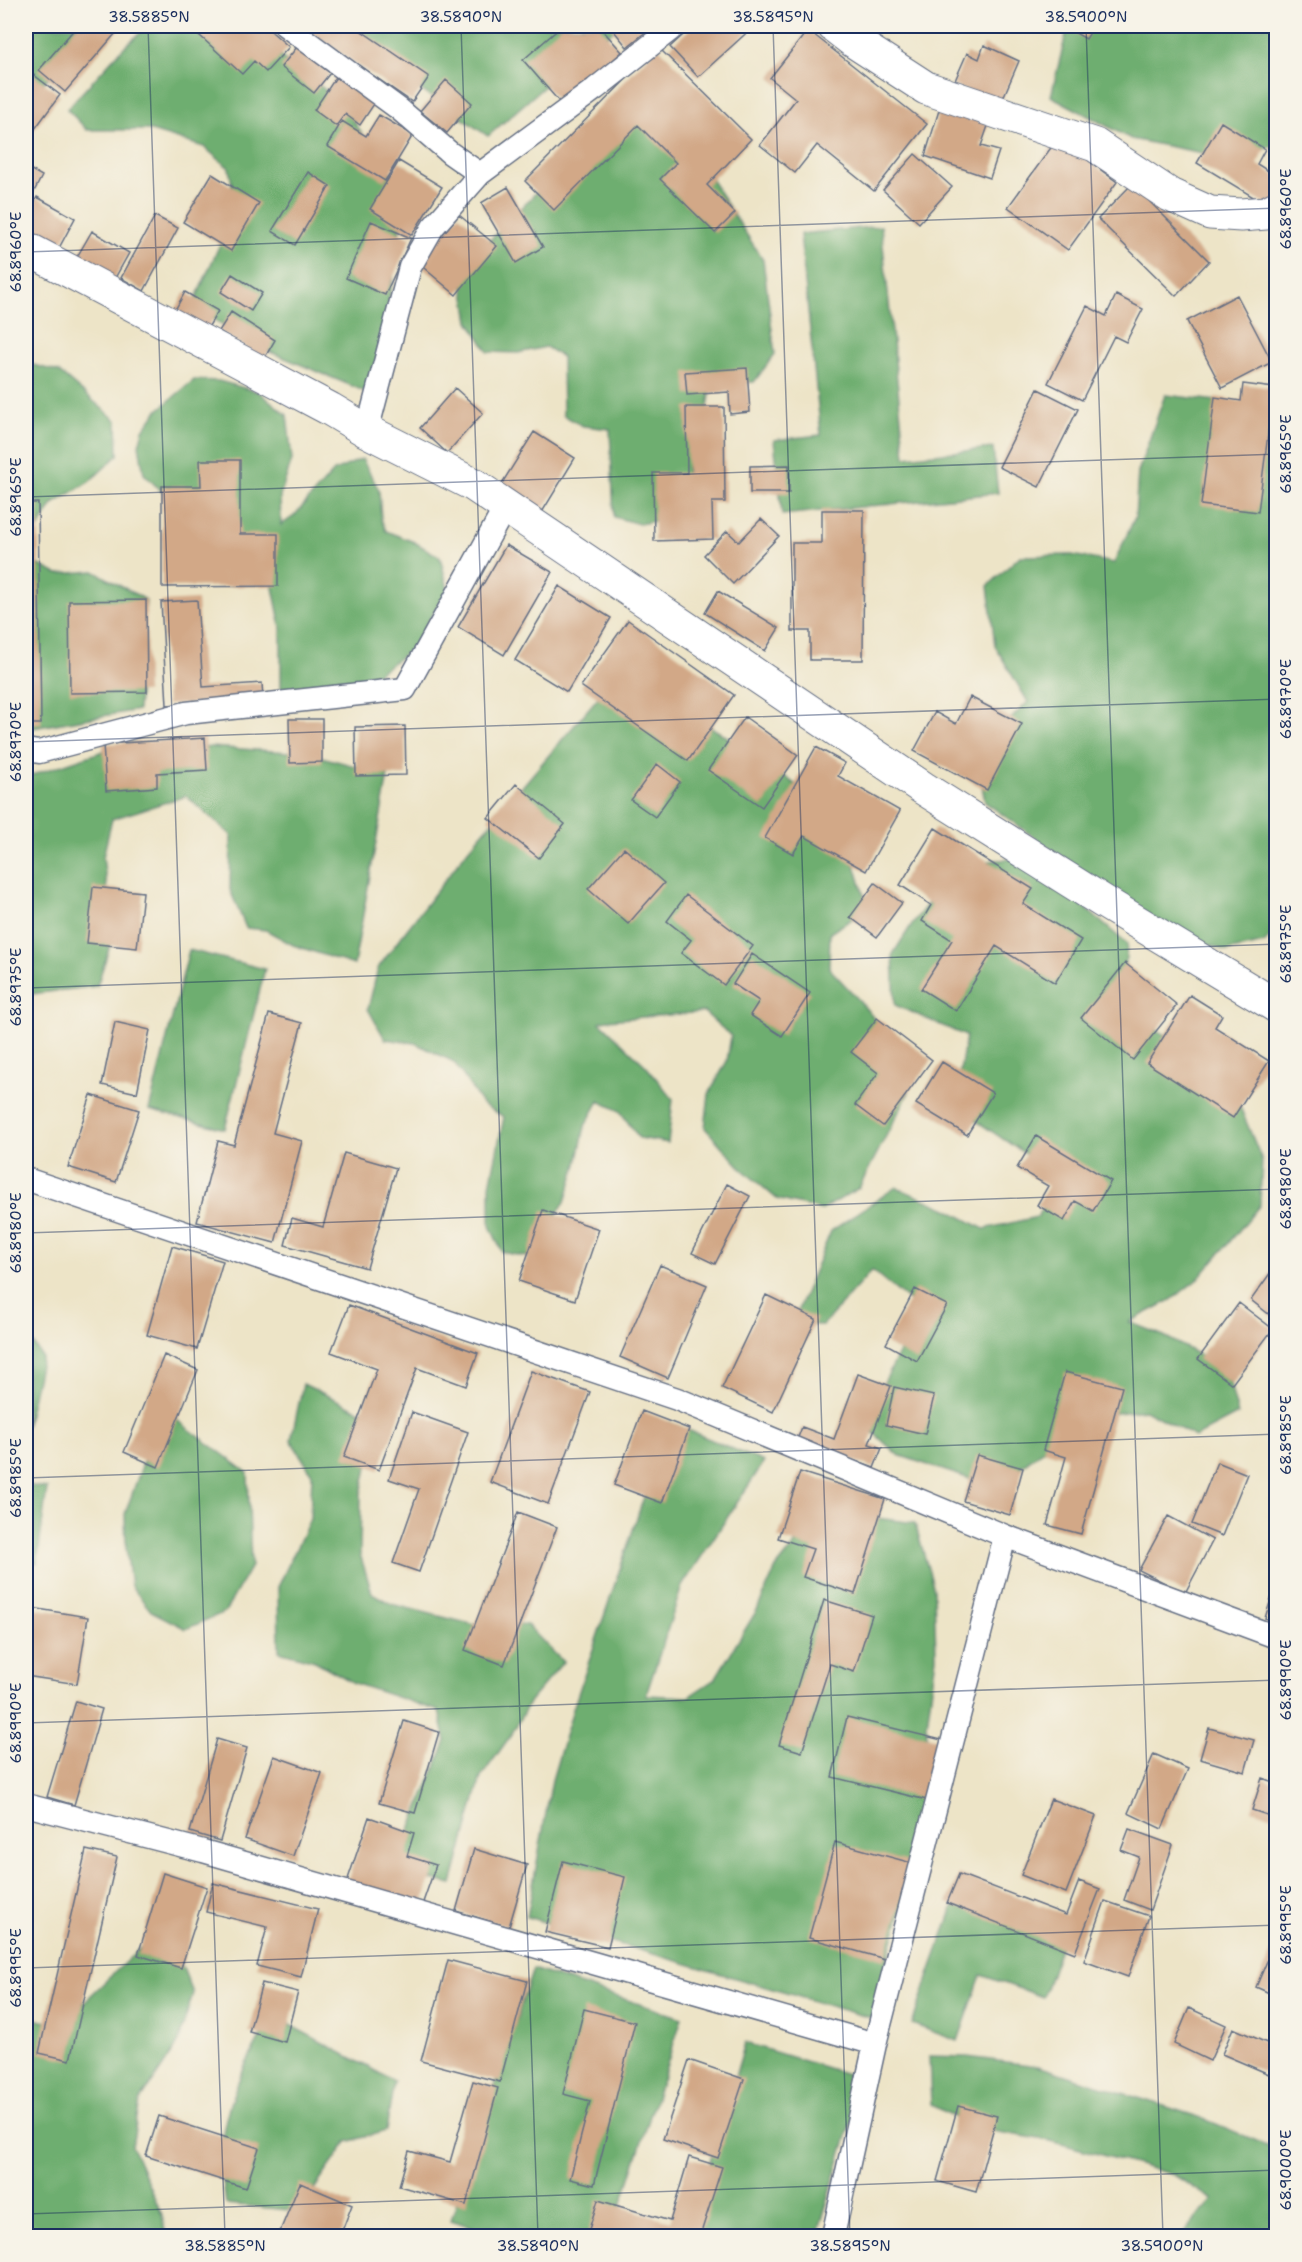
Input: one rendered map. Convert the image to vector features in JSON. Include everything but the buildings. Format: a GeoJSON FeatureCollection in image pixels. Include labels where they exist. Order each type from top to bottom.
{"type":"FeatureCollection","features":[{"type":"Feature","properties":{"kind":"street"},"geometry":{"type":"LineString","coordinates":[[834,26],[927,88],[1095,145],[1170,195],[1210,213],[1241,215],[1266,213],[1276,208]]}},
{"type":"Feature","properties":{"kind":"street"},"geometry":{"type":"LineString","coordinates":[[26,248],[330,409],[367,431],[474,485],[923,788],[1104,902],[1276,1006]]}},
{"type":"Feature","properties":{"kind":"lane"},"geometry":{"type":"LineString","coordinates":[[286,26],[399,109],[450,153],[480,174]]}},
{"type":"Feature","properties":{"kind":"lane"},"geometry":{"type":"LineString","coordinates":[[367,431],[410,267],[433,228],[480,174],[595,89],[675,26]]}},
{"type":"Feature","properties":{"kind":"lane"},"geometry":{"type":"LineString","coordinates":[[26,750],[39,752],[186,713],[405,689],[506,506]]}},
{"type":"Feature","properties":{"kind":"lane"},"geometry":{"type":"LineString","coordinates":[[26,1179],[677,1399],[1005,1536],[1276,1637]]}},
{"type":"Feature","properties":{"kind":"lane"},"geometry":{"type":"LineString","coordinates":[[833,2236],[875,2044],[1005,1536]]}},
{"type":"Feature","properties":{"kind":"lane"},"geometry":{"type":"LineString","coordinates":[[26,1805],[214,1855],[875,2044]]}},
{"type":"Feature","properties":{"kind":"green space"},"geometry":{"type":"Polygon","coordinates":[[[26,26],[97,26],[30,97],[26,92],[26,26]]]}},
{"type":"Feature","properties":{"kind":"green space"},"geometry":{"type":"Polygon","coordinates":[[[148,26],[236,26],[304,73],[339,101],[405,193],[393,277],[371,394],[268,351],[192,307],[236,208],[229,168],[204,147],[148,130],[87,130],[67,109],[123,48],[148,26]]]}},
{"type":"Feature","properties":{"kind":"green space"},"geometry":{"type":"Polygon","coordinates":[[[328,26],[619,26],[563,70],[488,136],[328,26]]]}},
{"type":"Feature","properties":{"kind":"green space"},"geometry":{"type":"Polygon","coordinates":[[[1068,26],[1276,26],[1276,145],[1233,159],[1131,139],[1051,96],[1068,26]]]}},
{"type":"Feature","properties":{"kind":"green space"},"geometry":{"type":"Polygon","coordinates":[[[663,104],[763,260],[775,354],[754,382],[712,383],[702,442],[687,466],[682,516],[639,524],[614,517],[610,429],[583,426],[563,415],[562,357],[546,347],[518,353],[488,352],[469,321],[460,268],[509,222],[561,165],[663,104]]]}},
{"type":"Feature","properties":{"kind":"green space"},"geometry":{"type":"Polygon","coordinates":[[[881,226],[905,457],[993,448],[998,493],[782,515],[774,440],[821,435],[800,234],[881,226]]]}},
{"type":"Feature","properties":{"kind":"green space"},"geometry":{"type":"Polygon","coordinates":[[[26,363],[59,372],[117,421],[118,455],[89,482],[53,504],[26,548],[26,363]]]}},
{"type":"Feature","properties":{"kind":"green space"},"geometry":{"type":"Polygon","coordinates":[[[194,380],[219,381],[259,392],[287,415],[292,460],[280,496],[281,525],[294,516],[334,471],[362,459],[379,490],[381,519],[386,531],[414,542],[440,557],[448,589],[412,649],[358,687],[281,691],[281,627],[268,563],[207,537],[144,474],[139,445],[143,430],[157,411],[194,380]]]}},
{"type":"Feature","properties":{"kind":"green space"},"geometry":{"type":"Polygon","coordinates":[[[1165,395],[1252,405],[1276,417],[1276,930],[1264,943],[1227,951],[1178,934],[1093,879],[985,802],[976,753],[1028,702],[995,646],[988,586],[1020,556],[1072,555],[1114,563],[1135,517],[1138,472],[1165,395]]]}},
{"type":"Feature","properties":{"kind":"green space"},"geometry":{"type":"Polygon","coordinates":[[[26,558],[57,574],[94,571],[146,600],[138,710],[26,729],[26,558]]]}},
{"type":"Feature","properties":{"kind":"green space"},"geometry":{"type":"Polygon","coordinates":[[[619,673],[755,753],[842,821],[868,909],[830,933],[829,968],[859,1000],[892,1041],[909,1092],[859,1188],[822,1210],[777,1199],[743,1170],[705,1128],[709,1094],[727,1061],[731,1036],[704,1012],[600,1022],[646,1066],[673,1099],[668,1143],[639,1138],[620,1111],[599,1101],[585,1126],[577,1164],[565,1202],[527,1257],[502,1252],[490,1226],[490,1185],[504,1117],[482,1104],[454,1062],[415,1043],[385,1039],[368,1009],[378,968],[395,945],[468,850],[619,673]]]}},
{"type":"Feature","properties":{"kind":"green space"},"geometry":{"type":"Polygon","coordinates":[[[130,742],[307,753],[388,775],[354,965],[293,945],[266,930],[246,928],[230,890],[231,835],[186,796],[112,819],[103,857],[113,936],[97,986],[26,993],[26,777],[130,742]]]}},
{"type":"Feature","properties":{"kind":"green space"},"geometry":{"type":"Polygon","coordinates":[[[1019,858],[1056,883],[1127,944],[1122,1009],[1185,1047],[1231,1085],[1262,1160],[1260,1205],[1228,1244],[1198,1279],[1171,1300],[1129,1322],[1164,1336],[1226,1369],[1238,1414],[1195,1437],[1145,1410],[1088,1416],[994,1487],[898,1455],[863,1423],[921,1311],[872,1270],[823,1325],[792,1324],[831,1231],[896,1187],[947,1209],[984,1229],[1037,1217],[1064,1180],[954,1106],[966,1036],[895,1005],[893,954],[912,924],[959,864],[1019,858]]]}},
{"type":"Feature","properties":{"kind":"green space"},"geometry":{"type":"Polygon","coordinates":[[[189,950],[265,969],[225,1129],[149,1110],[189,950]]]}},
{"type":"Feature","properties":{"kind":"green space"},"geometry":{"type":"Polygon","coordinates":[[[26,1338],[30,1339],[42,1357],[26,1427],[26,1338]]]}},
{"type":"Feature","properties":{"kind":"green space"},"geometry":{"type":"Polygon","coordinates":[[[303,1384],[379,1420],[361,1493],[360,1554],[372,1593],[391,1604],[475,1625],[527,1625],[563,1662],[530,1701],[511,1735],[481,1777],[452,1884],[393,1871],[446,1741],[439,1711],[354,1683],[315,1661],[279,1651],[278,1587],[310,1519],[312,1474],[291,1440],[303,1384]]]}},
{"type":"Feature","properties":{"kind":"green space"},"geometry":{"type":"Polygon","coordinates":[[[162,1409],[248,1473],[251,1566],[225,1612],[186,1629],[151,1611],[131,1586],[126,1548],[125,1514],[162,1409]]]}},
{"type":"Feature","properties":{"kind":"green space"},"geometry":{"type":"Polygon","coordinates":[[[669,1422],[764,1462],[682,1586],[646,1695],[688,1697],[715,1679],[757,1610],[776,1568],[822,1511],[915,1523],[934,1589],[936,1657],[927,1725],[924,1830],[871,2018],[527,1917],[552,1780],[573,1709],[669,1422]]]}},
{"type":"Feature","properties":{"kind":"green space"},"geometry":{"type":"Polygon","coordinates":[[[26,1485],[47,1488],[37,1563],[26,1562],[26,1485]]]}},
{"type":"Feature","properties":{"kind":"green space"},"geometry":{"type":"Polygon","coordinates":[[[958,1893],[1066,1931],[1043,1997],[981,1975],[958,2041],[912,2024],[958,1893]]]}},
{"type":"Feature","properties":{"kind":"green space"},"geometry":{"type":"Polygon","coordinates":[[[165,1924],[193,1993],[178,2044],[140,2101],[132,2146],[162,2215],[166,2236],[26,2236],[26,2017],[60,2025],[165,1924]]]}},
{"type":"Feature","properties":{"kind":"green space"},"geometry":{"type":"Polygon","coordinates":[[[533,1969],[682,2018],[611,2236],[499,2236],[451,2220],[533,1969]]]}},
{"type":"Feature","properties":{"kind":"green space"},"geometry":{"type":"Polygon","coordinates":[[[273,2016],[394,2081],[386,2131],[347,2142],[299,2211],[226,2204],[221,2153],[226,2117],[238,2081],[273,2016]]]}},
{"type":"Feature","properties":{"kind":"green space"},"geometry":{"type":"Polygon","coordinates":[[[745,2043],[864,2079],[817,2236],[688,2236],[745,2043]]]}},
{"type":"Feature","properties":{"kind":"green space"},"geometry":{"type":"Polygon","coordinates":[[[929,2056],[967,2057],[1037,2066],[1202,2118],[1276,2149],[1276,2236],[1171,2236],[1182,2234],[1213,2200],[1174,2175],[1051,2141],[975,2128],[931,2105],[929,2056]]]}}]}
